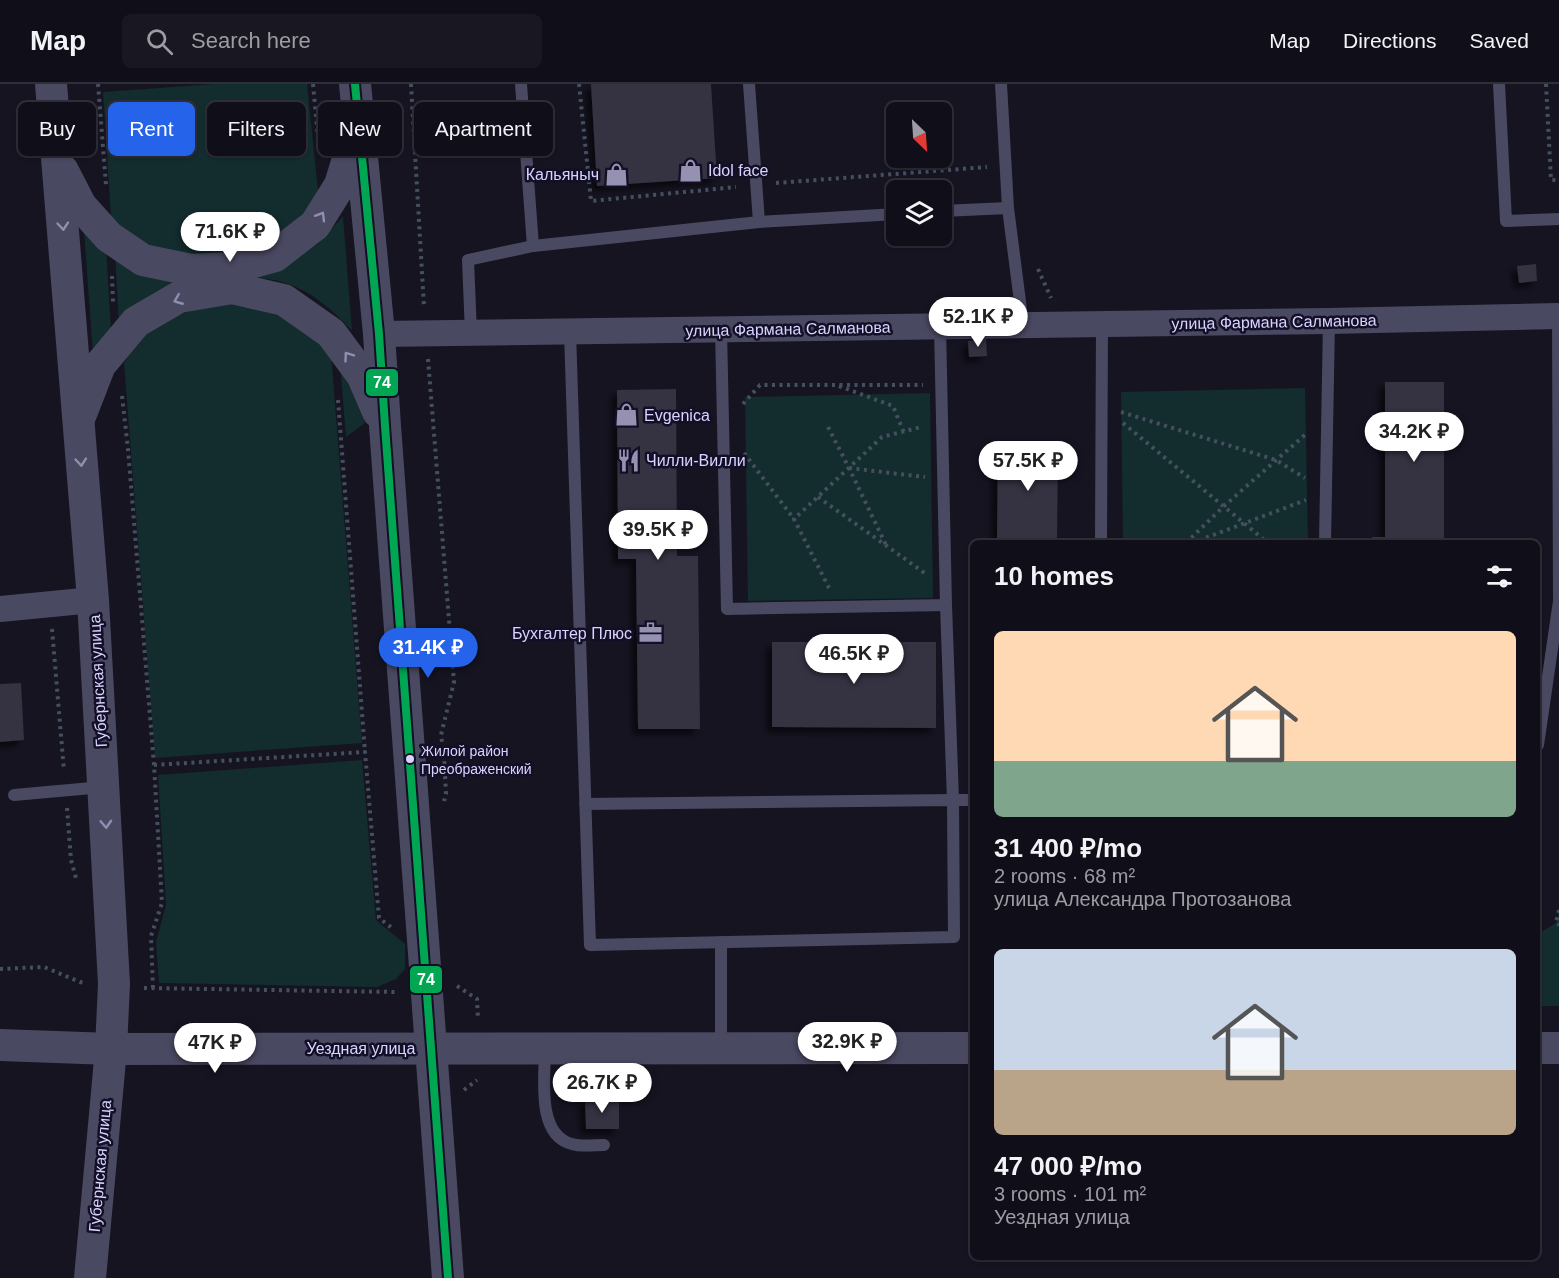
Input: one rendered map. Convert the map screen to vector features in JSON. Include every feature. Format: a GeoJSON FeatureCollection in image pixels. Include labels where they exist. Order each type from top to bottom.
{"type":"FeatureCollection","features":[{"type":"Feature","properties":{"kind":"street","name":"Губернская улица"},"geometry":{"type":"LineString","coordinates":[[51,84],[93,600],[114,984],[111,1049],[90,1278]]}},
{"type":"Feature","properties":{"kind":"street"},"geometry":{"type":"LineString","coordinates":[[355,84],[357,102]]}},
{"type":"Feature","properties":{"kind":"street"},"geometry":{"type":"LineString","coordinates":[[57,159],[81,206],[109,237],[143,260],[191,270],[232,268],[275,256],[315,225],[340,185],[349,156]]}},
{"type":"Feature","properties":{"kind":"street"},"geometry":{"type":"LineString","coordinates":[[362,156],[380,334],[448,1278]]}},
{"type":"Feature","properties":{"kind":"street"},"geometry":{"type":"LineString","coordinates":[[78,422],[100,365],[136,322],[179,297],[232,288],[284,300],[331,333],[362,375],[385,426]]}},
{"type":"Feature","properties":{"kind":"street","name":"улица Фармана Салманова"},"geometry":{"type":"LineString","coordinates":[[380,334],[1102,325],[1558,315]]}},
{"type":"Feature","properties":{"kind":"street"},"geometry":{"type":"LineString","coordinates":[[0,609],[93,600]]}},
{"type":"Feature","properties":{"kind":"street","name":"Уездная улица"},"geometry":{"type":"LineString","coordinates":[[0,1045],[111,1049],[970,1048]]}},
{"type":"Feature","properties":{"kind":"street"},"geometry":{"type":"LineString","coordinates":[[1540,1048],[1559,1048]]}},
{"type":"Feature","properties":{"kind":"lane"},"geometry":{"type":"LineString","coordinates":[[521,84],[533,246]]}},
{"type":"Feature","properties":{"kind":"lane"},"geometry":{"type":"LineString","coordinates":[[749,84],[759,222]]}},
{"type":"Feature","properties":{"kind":"lane"},"geometry":{"type":"LineString","coordinates":[[1001,84],[1008,208],[1023,325]]}},
{"type":"Feature","properties":{"kind":"lane"},"geometry":{"type":"LineString","coordinates":[[1499,84],[1506,221],[1559,219]]}},
{"type":"Feature","properties":{"kind":"lane"},"geometry":{"type":"LineString","coordinates":[[952,211],[1008,208]]}},
{"type":"Feature","properties":{"kind":"lane"},"geometry":{"type":"LineString","coordinates":[[471,333],[468,260],[533,246],[759,222],[886,215]]}},
{"type":"Feature","properties":{"kind":"lane"},"geometry":{"type":"LineString","coordinates":[[1540,731],[1559,601],[1558,315]]}},
{"type":"Feature","properties":{"kind":"lane"},"geometry":{"type":"LineString","coordinates":[[1325,540],[1329,321]]}},
{"type":"Feature","properties":{"kind":"lane"},"geometry":{"type":"LineString","coordinates":[[1101,540],[1102,325]]}},
{"type":"Feature","properties":{"kind":"lane"},"geometry":{"type":"LineString","coordinates":[[570,332],[590,945],[954,937],[953,800],[945,589],[940,327]]}},
{"type":"Feature","properties":{"kind":"lane"},"geometry":{"type":"LineString","coordinates":[[721,330],[727,609],[946,605]]}},
{"type":"Feature","properties":{"kind":"lane"},"geometry":{"type":"LineString","coordinates":[[14,795],[104,787]]}},
{"type":"Feature","properties":{"kind":"lane"},"geometry":{"type":"LineString","coordinates":[[585,804],[970,800]]}},
{"type":"Feature","properties":{"kind":"lane"},"geometry":{"type":"LineString","coordinates":[[721,942],[721,1048]]}},
{"type":"Feature","properties":{"kind":"lane"},"geometry":{"type":"LineString","coordinates":[[545,1048],[545,1112],[549,1124],[564,1142],[574,1145],[604,1145]]}},
{"type":"Feature","properties":{"kind":"path"},"geometry":{"type":"LineString","coordinates":[[98,84],[106,190]]}},
{"type":"Feature","properties":{"kind":"path"},"geometry":{"type":"LineString","coordinates":[[411,84],[426,333],[454,682],[441,735]]}},
{"type":"Feature","properties":{"kind":"path"},"geometry":{"type":"LineString","coordinates":[[1546,84],[1551,180],[1559,180]]}},
{"type":"Feature","properties":{"kind":"path"},"geometry":{"type":"LineString","coordinates":[[109,237],[116,346]]}},
{"type":"Feature","properties":{"kind":"path"},"geometry":{"type":"LineString","coordinates":[[1036,264],[1054,306]]}},
{"type":"Feature","properties":{"kind":"path"},"geometry":{"type":"LineString","coordinates":[[838,607],[794,519],[723,426],[760,385],[941,385]]}},
{"type":"Feature","properties":{"kind":"path"},"geometry":{"type":"LineString","coordinates":[[836,385],[893,406],[904,432]]}},
{"type":"Feature","properties":{"kind":"path"},"geometry":{"type":"LineString","coordinates":[[121,392],[129,461],[154,765],[162,903],[151,936],[153,989]]}},
{"type":"Feature","properties":{"kind":"path"},"geometry":{"type":"LineString","coordinates":[[1102,406],[1276,460],[1326,492]]}},
{"type":"Feature","properties":{"kind":"path"},"geometry":{"type":"LineString","coordinates":[[1102,406],[1265,540]]}},
{"type":"Feature","properties":{"kind":"path"},"geometry":{"type":"LineString","coordinates":[[1189,540],[1328,414]]}},
{"type":"Feature","properties":{"kind":"path"},"geometry":{"type":"LineString","coordinates":[[794,519],[882,437],[942,421]]}},
{"type":"Feature","properties":{"kind":"path"},"geometry":{"type":"LineString","coordinates":[[828,427],[887,546]]}},
{"type":"Feature","properties":{"kind":"path"},"geometry":{"type":"LineString","coordinates":[[849,468],[943,479]]}},
{"type":"Feature","properties":{"kind":"path"},"geometry":{"type":"LineString","coordinates":[[1200,540],[1326,492]]}},
{"type":"Feature","properties":{"kind":"path"},"geometry":{"type":"LineString","coordinates":[[818,497],[945,589]]}},
{"type":"Feature","properties":{"kind":"path"},"geometry":{"type":"LineString","coordinates":[[50,604],[71,860],[76,880]]}},
{"type":"Feature","properties":{"kind":"path"},"geometry":{"type":"LineString","coordinates":[[154,765],[365,752],[379,918],[394,929]]}},
{"type":"Feature","properties":{"kind":"path"},"geometry":{"type":"LineString","coordinates":[[1559,910],[1556,923],[1559,925]]}},
{"type":"Feature","properties":{"kind":"path"},"geometry":{"type":"LineString","coordinates":[[0,969],[44,967],[80,982],[153,989],[395,992],[403,983]]}},
{"type":"Feature","properties":{"kind":"path"},"geometry":{"type":"LineString","coordinates":[[80,982],[81,972]]}},
{"type":"Feature","properties":{"kind":"green space"},"geometry":{"type":"Polygon","coordinates":[[[214,84],[307,84],[319,201],[277,241],[246,253],[191,257],[156,250],[128,237],[111,217],[103,92],[214,84]]]}},
{"type":"Feature","properties":{"kind":"green space"},"geometry":{"type":"Polygon","coordinates":[[[343,216],[352,331],[331,310],[306,292],[284,283],[256,277],[287,264],[318,244],[343,216]]]}},
{"type":"Feature","properties":{"kind":"green space"},"geometry":{"type":"Polygon","coordinates":[[[84,230],[106,246],[111,330],[93,354],[84,230]]]}},
{"type":"Feature","properties":{"kind":"green space"},"geometry":{"type":"Polygon","coordinates":[[[115,253],[190,281],[119,324],[115,253]]]}},
{"type":"Feature","properties":{"kind":"green space"},"geometry":{"type":"Polygon","coordinates":[[[235,300],[278,310],[331,353],[362,743],[155,758],[124,363],[137,341],[162,322],[198,307],[235,300]]]}},
{"type":"Feature","properties":{"kind":"green space"},"geometry":{"type":"Polygon","coordinates":[[[340,364],[365,423],[346,437],[340,364]]]}},
{"type":"Feature","properties":{"kind":"green space"},"geometry":{"type":"Polygon","coordinates":[[[1305,388],[1308,540],[1123,540],[1121,392],[1305,388]]]}},
{"type":"Feature","properties":{"kind":"green space"},"geometry":{"type":"Polygon","coordinates":[[[930,393],[933,598],[748,601],[745,397],[930,393]]]}},
{"type":"Feature","properties":{"kind":"green space"},"geometry":{"type":"Polygon","coordinates":[[[362,760],[376,920],[405,944],[405,969],[396,979],[377,987],[159,983],[156,942],[166,905],[158,775],[362,760]]]}},
{"type":"Feature","properties":{"kind":"green space"},"geometry":{"type":"Polygon","coordinates":[[[1559,911],[1559,1006],[1540,1006],[1540,933],[1556,923],[1559,911]]]}},
{"type":"Feature","properties":{"kind":"building"},"geometry":{"type":"Polygon","coordinates":[[[591,84],[711,84],[717,178],[597,186],[591,84]]]}},
{"type":"Feature","properties":{"kind":"building"},"geometry":{"type":"Polygon","coordinates":[[[1536,264],[1537,281],[1519,283],[1517,266],[1536,264]]]}},
{"type":"Feature","properties":{"kind":"building"},"geometry":{"type":"Polygon","coordinates":[[[986,339],[987,356],[969,357],[968,341],[986,339]]]}},
{"type":"Feature","properties":{"kind":"building"},"geometry":{"type":"Polygon","coordinates":[[[1385,382],[1444,382],[1444,540],[1372,540],[1372,537],[1385,537],[1385,382]]]}},
{"type":"Feature","properties":{"kind":"building"},"geometry":{"type":"Polygon","coordinates":[[[676,389],[677,556],[698,556],[700,729],[638,729],[636,559],[618,559],[617,390],[676,389]]]}},
{"type":"Feature","properties":{"kind":"building"},"geometry":{"type":"Polygon","coordinates":[[[998,442],[1058,442],[1057,540],[997,540],[998,442]]]}},
{"type":"Feature","properties":{"kind":"building"},"geometry":{"type":"Polygon","coordinates":[[[772,642],[936,642],[936,728],[772,727],[772,642]]]}},
{"type":"Feature","properties":{"kind":"building"},"geometry":{"type":"Polygon","coordinates":[[[21,683],[24,740],[0,742],[0,684],[21,683]]]}},
{"type":"Feature","properties":{"kind":"building"},"geometry":{"type":"Polygon","coordinates":[[[619,1098],[619,1129],[586,1129],[585,1099],[619,1098]]]}},
{"type":"Feature","properties":{"kind":"transit line","name":"74"},"geometry":{"type":"LineString","coordinates":[[355,84],[379,334],[448,1278]]}},
{"type":"Feature","properties":{"kind":"place","name":"Idol face"},"geometry":{"type":"Point","coordinates":[690,170]}},
{"type":"Feature","properties":{"kind":"place","name":"Кальяныч"},"geometry":{"type":"Point","coordinates":[617,174]}},
{"type":"Feature","properties":{"kind":"place","name":"Evgenica"},"geometry":{"type":"Point","coordinates":[626,415]}},
{"type":"Feature","properties":{"kind":"place","name":"Чилли-Вилли"},"geometry":{"type":"Point","coordinates":[628,460]}},
{"type":"Feature","properties":{"kind":"place","name":"Бухгалтер Плюс"},"geometry":{"type":"Point","coordinates":[650,633]}},
{"type":"Feature","properties":{"kind":"place","name":"Жилой район Преображенский"},"geometry":{"type":"Point","coordinates":[410,759]}}]}
